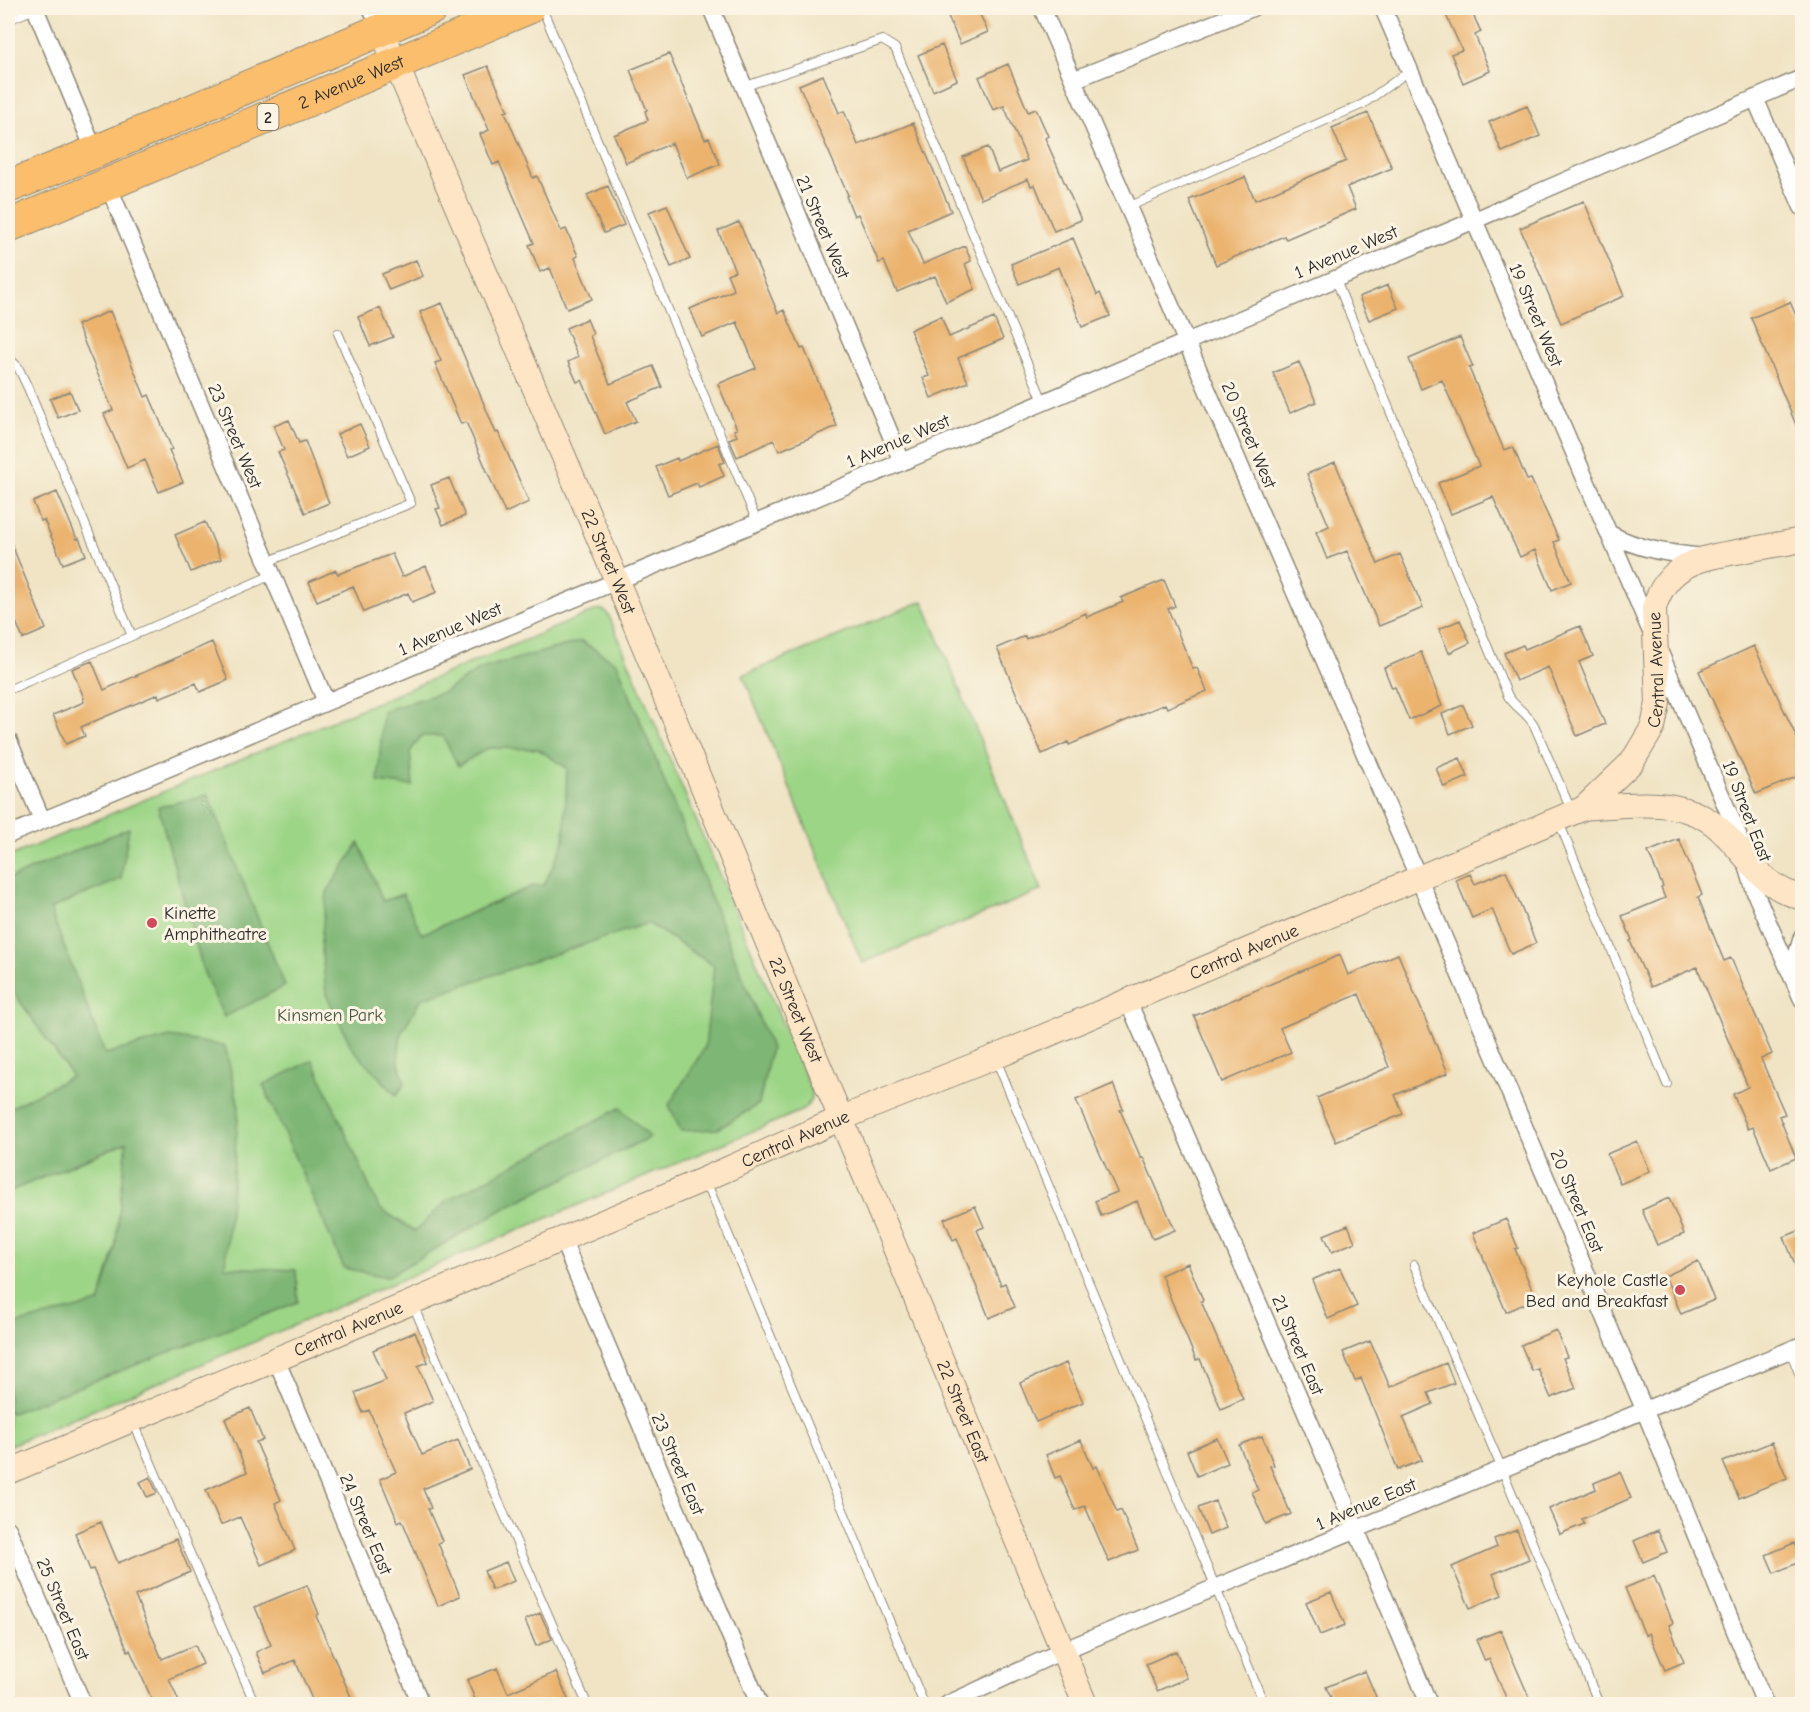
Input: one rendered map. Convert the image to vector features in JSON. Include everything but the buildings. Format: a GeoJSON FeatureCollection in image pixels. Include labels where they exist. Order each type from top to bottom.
{"type":"FeatureCollection","features":[{"type":"Feature","properties":{"kind":"highway","name":"2 Avenue West"},"geometry":{"type":"LineString","coordinates":[[8,187],[95,152],[376,18],[432,8]]}},
{"type":"Feature","properties":{"kind":"highway","name":"2 Avenue West"},"geometry":{"type":"LineString","coordinates":[[8,226],[528,8]]}},
{"type":"Feature","properties":{"kind":"street"},"geometry":{"type":"LineString","coordinates":[[36,8],[95,152]]}},
{"type":"Feature","properties":{"kind":"street","name":"21 Street West"},"geometry":{"type":"LineString","coordinates":[[711,8],[902,462]]}},
{"type":"Feature","properties":{"kind":"street","name":"20 Street West"},"geometry":{"type":"LineString","coordinates":[[1042,8],[1419,879]]}},
{"type":"Feature","properties":{"kind":"street"},"geometry":{"type":"LineString","coordinates":[[1073,80],[1252,8]]}},
{"type":"Feature","properties":{"kind":"street","name":"19 Street West"},"geometry":{"type":"LineString","coordinates":[[1383,8],[1654,637]]}},
{"type":"Feature","properties":{"kind":"street","name":"22 Street West"},"geometry":{"type":"LineString","coordinates":[[376,18],[842,1118]]}},
{"type":"Feature","properties":{"kind":"street","name":"1 Avenue West"},"geometry":{"type":"LineString","coordinates":[[8,835],[902,462],[1803,78]]}},
{"type":"Feature","properties":{"kind":"street"},"geometry":{"type":"LineString","coordinates":[[1755,99],[1803,207]]}},
{"type":"Feature","properties":{"kind":"street","name":"23 Street West"},"geometry":{"type":"LineString","coordinates":[[108,185],[326,702]]}},
{"type":"Feature","properties":{"kind":"street"},"geometry":{"type":"LineString","coordinates":[[1608,533],[1629,544],[1648,550],[1707,557]]}},
{"type":"Feature","properties":{"kind":"street","name":"Central Avenue"},"geometry":{"type":"LineString","coordinates":[[8,1472],[705,1179],[842,1118],[995,1057],[1571,813],[1632,762],[1653,727],[1658,703],[1654,608],[1658,594],[1667,581],[1679,570],[1707,557],[1803,540]]}},
{"type":"Feature","properties":{"kind":"street","name":"19 Street East"},"geometry":{"type":"LineString","coordinates":[[1654,637],[1737,832],[1748,862],[1756,895],[1800,992]]}},
{"type":"Feature","properties":{"kind":"street"},"geometry":{"type":"LineString","coordinates":[[8,739],[42,820]]}},
{"type":"Feature","properties":{"kind":"street","name":"Central Avenue"},"geometry":{"type":"LineString","coordinates":[[1571,813],[1653,804],[1695,814],[1714,824],[1773,886],[1787,894],[1803,898]]}},
{"type":"Feature","properties":{"kind":"street","name":"20 Street East"},"geometry":{"type":"LineString","coordinates":[[1419,879],[1644,1409],[1765,1704]]}},
{"type":"Feature","properties":{"kind":"street"},"geometry":{"type":"LineString","coordinates":[[1800,992],[1797,954],[1803,937]]}},
{"type":"Feature","properties":{"kind":"street","name":"21 Street East"},"geometry":{"type":"LineString","coordinates":[[1128,1001],[1429,1704]]}},
{"type":"Feature","properties":{"kind":"street","name":"22 Street East"},"geometry":{"type":"LineString","coordinates":[[842,1118],[1085,1704]]}},
{"type":"Feature","properties":{"kind":"street","name":"23 Street East"},"geometry":{"type":"LineString","coordinates":[[562,1239],[759,1704]]}},
{"type":"Feature","properties":{"kind":"street","name":"1 Avenue East"},"geometry":{"type":"LineString","coordinates":[[948,1704],[1062,1651],[1796,1348]]}},
{"type":"Feature","properties":{"kind":"street","name":"24 Street East"},"geometry":{"type":"LineString","coordinates":[[276,1359],[421,1704]]}},
{"type":"Feature","properties":{"kind":"street","name":"25 Street East"},"geometry":{"type":"LineString","coordinates":[[8,1529],[83,1704]]}},
{"type":"Feature","properties":{"kind":"lane"},"geometry":{"type":"LineString","coordinates":[[8,20],[36,8]]}},
{"type":"Feature","properties":{"kind":"lane"},"geometry":{"type":"LineString","coordinates":[[543,8],[757,522]]}},
{"type":"Feature","properties":{"kind":"lane"},"geometry":{"type":"LineString","coordinates":[[743,88],[882,40],[895,48],[1043,401]]}},
{"type":"Feature","properties":{"kind":"lane"},"geometry":{"type":"LineString","coordinates":[[1128,207],[1363,104],[1409,71]]}},
{"type":"Feature","properties":{"kind":"lane"},"geometry":{"type":"LineString","coordinates":[[1335,278],[1508,696],[1516,708],[1528,716],[1534,724],[1571,813],[1667,1084]]}},
{"type":"Feature","properties":{"kind":"lane"},"geometry":{"type":"LineString","coordinates":[[8,690],[132,636],[269,568],[411,503],[338,333]]}},
{"type":"Feature","properties":{"kind":"lane"},"geometry":{"type":"LineString","coordinates":[[8,357],[18,367],[28,388],[132,636]]}},
{"type":"Feature","properties":{"kind":"lane"},"geometry":{"type":"LineString","coordinates":[[995,1057],[1264,1704]]}},
{"type":"Feature","properties":{"kind":"lane"},"geometry":{"type":"LineString","coordinates":[[705,1179],[924,1704]]}},
{"type":"Feature","properties":{"kind":"lane"},"geometry":{"type":"LineString","coordinates":[[1414,1266],[1502,1469],[1599,1704]]}},
{"type":"Feature","properties":{"kind":"lane"},"geometry":{"type":"LineString","coordinates":[[412,1302],[587,1704]]}},
{"type":"Feature","properties":{"kind":"lane"},"geometry":{"type":"LineString","coordinates":[[1796,1348],[1803,1381]]}},
{"type":"Feature","properties":{"kind":"lane"},"geometry":{"type":"LineString","coordinates":[[132,1419],[255,1704]]}},
{"type":"Feature","properties":{"kind":"green space"},"geometry":{"type":"Polygon","coordinates":[[[923,601],[1042,890],[862,963],[743,675],[923,601]]]}},
{"type":"Feature","properties":{"kind":"green space","name":"Kinsmen Park"},"geometry":{"type":"Polygon","coordinates":[[[599,609],[605,611],[609,616],[811,1090],[809,1103],[803,1110],[8,1446],[8,857],[599,609]]]}},
{"type":"Feature","properties":{"kind":"green space"},"geometry":{"type":"Polygon","coordinates":[[[581,641],[617,663],[771,1048],[759,1104],[718,1129],[681,1131],[669,1105],[705,1047],[714,966],[648,923],[421,999],[401,1033],[398,1060],[405,1084],[396,1095],[352,1048],[326,994],[321,941],[327,892],[359,843],[383,901],[403,894],[422,934],[533,886],[544,885],[564,842],[567,768],[538,749],[488,748],[458,766],[443,736],[421,736],[410,752],[413,786],[378,782],[383,711],[446,691],[480,669],[581,641]]]}},
{"type":"Feature","properties":{"kind":"green space"},"geometry":{"type":"Polygon","coordinates":[[[208,795],[285,986],[224,1017],[204,973],[158,807],[208,795]]]}},
{"type":"Feature","properties":{"kind":"green space"},"geometry":{"type":"Polygon","coordinates":[[[129,828],[121,879],[50,909],[105,1054],[170,1037],[225,1046],[239,1107],[225,1267],[296,1270],[298,1302],[12,1413],[8,1411],[8,1323],[15,1324],[99,1303],[115,1249],[127,1142],[8,1192],[8,1109],[72,1076],[8,984],[8,879],[129,828]]]}},
{"type":"Feature","properties":{"kind":"green space"},"geometry":{"type":"Polygon","coordinates":[[[313,1060],[379,1208],[415,1231],[448,1200],[620,1108],[650,1137],[510,1205],[387,1277],[344,1268],[263,1085],[313,1060]]]}},
{"type":"Feature","properties":{"kind":"place","name":"Kinette Amphitheatre"},"geometry":{"type":"Point","coordinates":[152,923]}},
{"type":"Feature","properties":{"kind":"place","name":"Keyhole Castle Bed and Breakfast"},"geometry":{"type":"Point","coordinates":[1680,1290]}}]}
